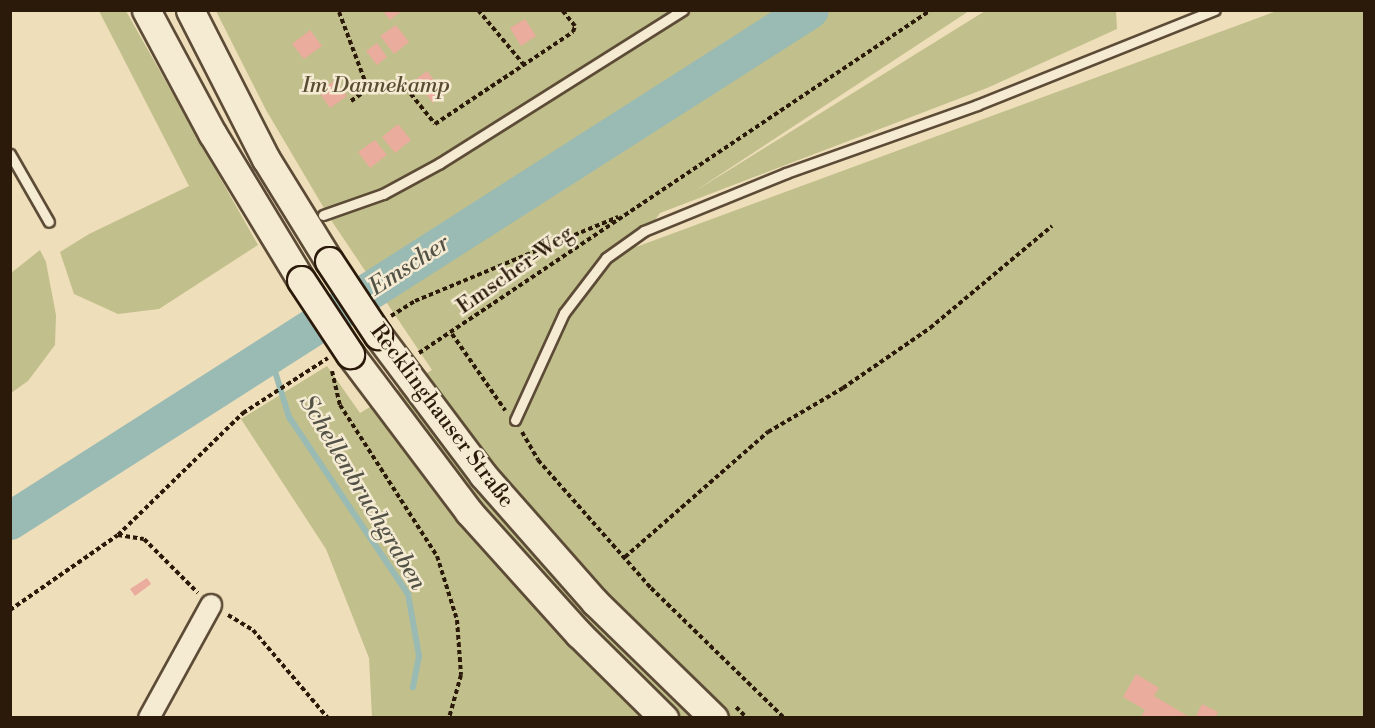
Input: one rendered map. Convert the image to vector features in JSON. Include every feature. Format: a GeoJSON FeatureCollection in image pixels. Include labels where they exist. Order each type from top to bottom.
{"type":"FeatureCollection","features":[{"type":"Feature","properties":{"kind":"main road","name":"Recklinghauser Straße"},"geometry":{"type":"LineString","coordinates":[[146,10],[212,133],[301,280],[337,359],[469,512],[579,634],[664,717]]}},
{"type":"Feature","properties":{"kind":"main road","name":"Recklinghauser Straße"},"geometry":{"type":"LineString","coordinates":[[190,10],[266,159],[329,261],[386,325],[483,475],[595,602],[714,717]]}},
{"type":"Feature","properties":{"kind":"street"},"geometry":{"type":"LineString","coordinates":[[149,717],[211,605]]}},
{"type":"Feature","properties":{"kind":"lane"},"geometry":{"type":"LineString","coordinates":[[323,215],[383,194],[449,158],[683,10]]}},
{"type":"Feature","properties":{"kind":"lane"},"geometry":{"type":"LineString","coordinates":[[515,420],[564,313],[606,258],[644,231],[786,173],[988,101],[1215,10]]}},
{"type":"Feature","properties":{"kind":"lane"},"geometry":{"type":"LineString","coordinates":[[10,154],[49,222]]}},
{"type":"Feature","properties":{"kind":"path"},"geometry":{"type":"LineString","coordinates":[[478,10],[525,66]]}},
{"type":"Feature","properties":{"kind":"path"},"geometry":{"type":"LineString","coordinates":[[351,101],[368,89],[406,88],[435,124],[442,123],[573,32],[575,26],[562,10]]}},
{"type":"Feature","properties":{"kind":"path","name":"Emscher-Weg"},"geometry":{"type":"LineString","coordinates":[[784,717],[651,588],[538,460],[515,420],[482,381],[452,334],[627,213],[931,10]]}},
{"type":"Feature","properties":{"kind":"path"},"geometry":{"type":"LineString","coordinates":[[339,12],[368,89]]}},
{"type":"Feature","properties":{"kind":"path"},"geometry":{"type":"LineString","coordinates":[[386,325],[415,301],[627,213]]}},
{"type":"Feature","properties":{"kind":"path"},"geometry":{"type":"LineString","coordinates":[[625,557],[768,432],[843,388],[930,328],[1053,226]]}},
{"type":"Feature","properties":{"kind":"path"},"geometry":{"type":"LineString","coordinates":[[420,352],[452,334]]}},
{"type":"Feature","properties":{"kind":"path"},"geometry":{"type":"LineString","coordinates":[[10,610],[118,535],[243,413],[302,375],[337,359],[340,405],[437,556],[457,620],[461,675],[449,717]]}},
{"type":"Feature","properties":{"kind":"path"},"geometry":{"type":"LineString","coordinates":[[118,535],[144,539],[211,605],[253,630],[328,717]]}},
{"type":"Feature","properties":{"kind":"green space"},"geometry":{"type":"Polygon","coordinates":[[[99,11],[126,11],[258,245],[159,309],[118,314],[74,294],[60,252],[89,234],[189,186],[99,11]]]}},
{"type":"Feature","properties":{"kind":"green space","name":"Im Dannekamp"},"geometry":{"type":"Polygon","coordinates":[[[216,11],[969,11],[692,193],[985,11],[1116,11],[1117,29],[987,88],[660,213],[636,247],[1277,11],[1364,11],[1364,717],[372,717],[369,658],[326,549],[241,419],[327,366],[360,413],[432,370],[331,220],[266,110],[216,11]]]}},
{"type":"Feature","properties":{"kind":"green space"},"geometry":{"type":"Polygon","coordinates":[[[40,250],[46,262],[56,315],[55,345],[28,381],[11,393],[11,273],[40,250]]]}},
{"type":"Feature","properties":{"kind":"building"},"geometry":{"type":"Polygon","coordinates":[[[382,10],[403,10],[390,20],[382,10]]]}},
{"type":"Feature","properties":{"kind":"building"},"geometry":{"type":"Polygon","coordinates":[[[525,19],[536,36],[521,46],[510,28],[525,19]]]}},
{"type":"Feature","properties":{"kind":"building"},"geometry":{"type":"Polygon","coordinates":[[[396,25],[409,42],[394,54],[380,36],[396,25]]]}},
{"type":"Feature","properties":{"kind":"building"},"geometry":{"type":"Polygon","coordinates":[[[310,30],[322,46],[304,59],[292,44],[310,30]]]}},
{"type":"Feature","properties":{"kind":"building"},"geometry":{"type":"Polygon","coordinates":[[[377,43],[387,57],[377,65],[366,51],[377,43]]]}},
{"type":"Feature","properties":{"kind":"building"},"geometry":{"type":"Polygon","coordinates":[[[427,71],[445,94],[433,103],[415,80],[427,71]]]}},
{"type":"Feature","properties":{"kind":"building"},"geometry":{"type":"Polygon","coordinates":[[[335,80],[347,96],[330,108],[319,92],[335,80]]]}},
{"type":"Feature","properties":{"kind":"building"},"geometry":{"type":"Polygon","coordinates":[[[398,124],[411,140],[395,153],[382,137],[398,124]]]}},
{"type":"Feature","properties":{"kind":"building"},"geometry":{"type":"Polygon","coordinates":[[[375,140],[387,155],[370,168],[358,152],[375,140]]]}},
{"type":"Feature","properties":{"kind":"building"},"geometry":{"type":"Polygon","coordinates":[[[147,578],[151,584],[135,596],[130,589],[147,578]]]}},
{"type":"Feature","properties":{"kind":"building"},"geometry":{"type":"Polygon","coordinates":[[[1136,674],[1159,688],[1154,696],[1191,718],[1140,718],[1145,710],[1123,697],[1136,674]]]}},
{"type":"Feature","properties":{"kind":"building"},"geometry":{"type":"Polygon","coordinates":[[[1202,704],[1218,712],[1215,718],[1195,718],[1202,704]]]}},
{"type":"Feature","properties":{"kind":"waterway","name":"Emscher"},"geometry":{"type":"LineString","coordinates":[[10,521],[810,10]]}},
{"type":"Feature","properties":{"kind":"waterway","name":"Schellenbruchgraben"},"geometry":{"type":"LineString","coordinates":[[270,355],[289,417],[408,594],[419,656],[413,687]]}}]}
